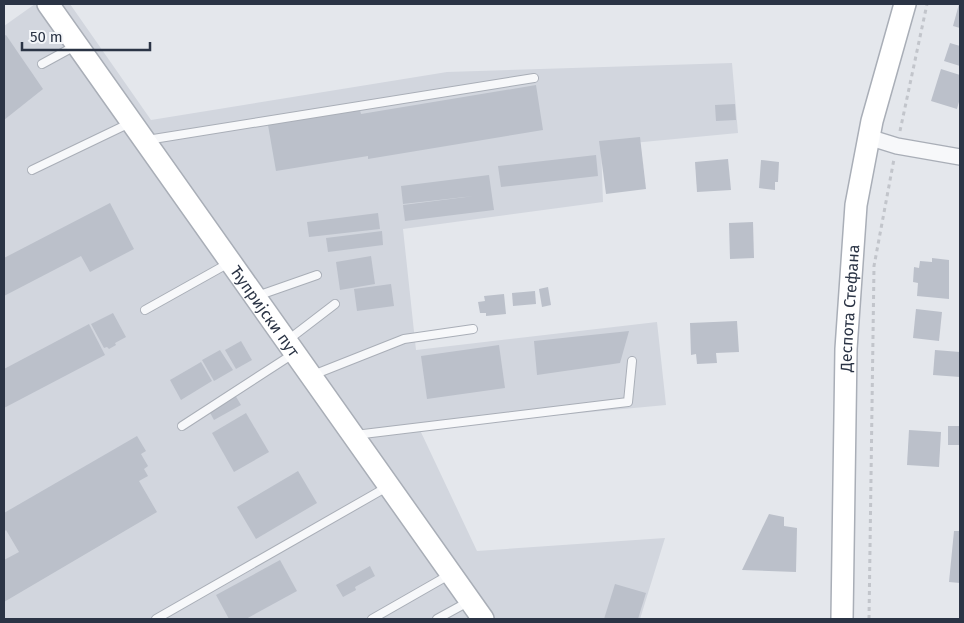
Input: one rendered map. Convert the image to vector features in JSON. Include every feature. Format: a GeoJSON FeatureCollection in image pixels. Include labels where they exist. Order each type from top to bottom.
{"type":"FeatureCollection","features":[{"type":"Feature","properties":{"kind":"main road","name":"Ћупријски пут"},"geometry":{"type":"LineString","coordinates":[[48,4],[483,619]]}},
{"type":"Feature","properties":{"kind":"main road","name":"Деспота Стефана"},"geometry":{"type":"LineString","coordinates":[[842,619],[846,349],[856,205],[868,137],[905,4]]}},
{"type":"Feature","properties":{"kind":"street"},"geometry":{"type":"LineString","coordinates":[[868,137],[897,146],[960,157]]}},
{"type":"Feature","properties":{"kind":"lane"},"geometry":{"type":"LineString","coordinates":[[42,64],[77,45]]}},
{"type":"Feature","properties":{"kind":"lane"},"geometry":{"type":"LineString","coordinates":[[145,140],[534,78]]}},
{"type":"Feature","properties":{"kind":"lane"},"geometry":{"type":"LineString","coordinates":[[32,170],[132,122]]}},
{"type":"Feature","properties":{"kind":"lane"},"geometry":{"type":"LineString","coordinates":[[145,310],[231,262]]}},
{"type":"Feature","properties":{"kind":"lane"},"geometry":{"type":"LineString","coordinates":[[255,297],[318,275]]}},
{"type":"Feature","properties":{"kind":"lane"},"geometry":{"type":"LineString","coordinates":[[182,426],[291,348],[335,304]]}},
{"type":"Feature","properties":{"kind":"lane"},"geometry":{"type":"LineString","coordinates":[[311,376],[404,339],[473,329]]}},
{"type":"Feature","properties":{"kind":"lane"},"geometry":{"type":"LineString","coordinates":[[353,436],[628,402],[632,361]]}},
{"type":"Feature","properties":{"kind":"lane"},"geometry":{"type":"LineString","coordinates":[[156,619],[389,486]]}},
{"type":"Feature","properties":{"kind":"lane"},"geometry":{"type":"LineString","coordinates":[[372,619],[451,574]]}},
{"type":"Feature","properties":{"kind":"lane"},"geometry":{"type":"LineString","coordinates":[[437,619],[470,601]]}},
{"type":"Feature","properties":{"kind":"path"},"geometry":{"type":"LineString","coordinates":[[869,619],[874,266],[927,4]]}},
{"type":"Feature","properties":{"kind":"shaded area"},"geometry":{"type":"Polygon","coordinates":[[[35,4],[70,4],[151,120],[447,72],[732,63],[738,133],[601,146],[603,202],[403,229],[416,350],[657,322],[666,405],[419,428],[477,551],[665,538],[640,619],[4,619],[4,26],[35,4]]]}},
{"type":"Feature","properties":{"kind":"building"},"geometry":{"type":"Polygon","coordinates":[[[960,4],[960,28],[953,26],[960,4]]]}},
{"type":"Feature","properties":{"kind":"building"},"geometry":{"type":"Polygon","coordinates":[[[6,35],[43,89],[4,120],[4,36],[6,35]]]}},
{"type":"Feature","properties":{"kind":"building"},"geometry":{"type":"Polygon","coordinates":[[[950,43],[960,46],[960,66],[944,61],[950,43]]]}},
{"type":"Feature","properties":{"kind":"building"},"geometry":{"type":"Polygon","coordinates":[[[941,69],[960,75],[960,98],[957,109],[931,101],[941,69]]]}},
{"type":"Feature","properties":{"kind":"building"},"geometry":{"type":"Polygon","coordinates":[[[536,85],[543,130],[368,159],[368,156],[276,171],[268,125],[360,110],[361,114],[536,85]]]}},
{"type":"Feature","properties":{"kind":"building"},"geometry":{"type":"Polygon","coordinates":[[[735,104],[736,120],[716,121],[715,105],[735,104]]]}},
{"type":"Feature","properties":{"kind":"building"},"geometry":{"type":"Polygon","coordinates":[[[640,137],[646,189],[606,194],[599,141],[640,137]]]}},
{"type":"Feature","properties":{"kind":"building"},"geometry":{"type":"Polygon","coordinates":[[[596,155],[598,176],[501,187],[498,166],[596,155]]]}},
{"type":"Feature","properties":{"kind":"building"},"geometry":{"type":"Polygon","coordinates":[[[728,159],[731,190],[697,192],[695,162],[728,159]]]}},
{"type":"Feature","properties":{"kind":"building"},"geometry":{"type":"Polygon","coordinates":[[[761,160],[779,162],[778,182],[775,182],[775,190],[759,188],[761,160]]]}},
{"type":"Feature","properties":{"kind":"building"},"geometry":{"type":"Polygon","coordinates":[[[489,175],[494,210],[405,221],[403,205],[474,196],[403,204],[401,186],[489,175]]]}},
{"type":"Feature","properties":{"kind":"building"},"geometry":{"type":"Polygon","coordinates":[[[110,203],[134,249],[90,272],[81,256],[4,296],[4,258],[110,203]]]}},
{"type":"Feature","properties":{"kind":"building"},"geometry":{"type":"Polygon","coordinates":[[[378,213],[380,229],[309,237],[307,222],[378,213]]]}},
{"type":"Feature","properties":{"kind":"building"},"geometry":{"type":"Polygon","coordinates":[[[753,222],[754,258],[730,259],[729,223],[753,222]]]}},
{"type":"Feature","properties":{"kind":"building"},"geometry":{"type":"Polygon","coordinates":[[[382,231],[383,245],[328,252],[326,238],[382,231]]]}},
{"type":"Feature","properties":{"kind":"building"},"geometry":{"type":"Polygon","coordinates":[[[371,256],[375,284],[340,290],[336,262],[371,256]]]}},
{"type":"Feature","properties":{"kind":"building"},"geometry":{"type":"Polygon","coordinates":[[[932,258],[949,260],[949,299],[917,296],[918,283],[913,282],[914,267],[919,268],[920,261],[932,262],[932,258]]]}},
{"type":"Feature","properties":{"kind":"building"},"geometry":{"type":"Polygon","coordinates":[[[391,284],[394,306],[357,311],[354,289],[391,284]]]}},
{"type":"Feature","properties":{"kind":"building"},"geometry":{"type":"Polygon","coordinates":[[[548,287],[551,305],[542,307],[539,289],[548,287]]]}},
{"type":"Feature","properties":{"kind":"building"},"geometry":{"type":"Polygon","coordinates":[[[535,291],[536,304],[513,306],[512,293],[535,291]]]}},
{"type":"Feature","properties":{"kind":"building"},"geometry":{"type":"Polygon","coordinates":[[[504,294],[506,314],[486,316],[486,313],[480,313],[478,302],[485,301],[484,296],[504,294]]]}},
{"type":"Feature","properties":{"kind":"building"},"geometry":{"type":"Polygon","coordinates":[[[916,309],[942,312],[939,341],[913,338],[916,309]]]}},
{"type":"Feature","properties":{"kind":"building"},"geometry":{"type":"Polygon","coordinates":[[[113,313],[126,337],[109,349],[107,347],[104,348],[91,324],[113,313]]]}},
{"type":"Feature","properties":{"kind":"building"},"geometry":{"type":"Polygon","coordinates":[[[737,321],[739,352],[716,353],[717,363],[697,364],[696,354],[691,355],[690,323],[737,321]]]}},
{"type":"Feature","properties":{"kind":"building"},"geometry":{"type":"Polygon","coordinates":[[[89,324],[105,355],[4,408],[4,369],[89,324]]]}},
{"type":"Feature","properties":{"kind":"building"},"geometry":{"type":"Polygon","coordinates":[[[629,331],[620,363],[537,375],[534,341],[629,331]]]}},
{"type":"Feature","properties":{"kind":"building"},"geometry":{"type":"Polygon","coordinates":[[[241,341],[252,360],[236,369],[225,350],[241,341]]]}},
{"type":"Feature","properties":{"kind":"building"},"geometry":{"type":"Polygon","coordinates":[[[499,345],[505,388],[427,399],[421,356],[499,345]]]}},
{"type":"Feature","properties":{"kind":"building"},"geometry":{"type":"Polygon","coordinates":[[[220,350],[233,370],[214,381],[202,360],[220,350]]]}},
{"type":"Feature","properties":{"kind":"building"},"geometry":{"type":"Polygon","coordinates":[[[935,350],[960,352],[960,377],[933,375],[935,350]]]}},
{"type":"Feature","properties":{"kind":"building"},"geometry":{"type":"Polygon","coordinates":[[[201,362],[212,381],[181,400],[170,380],[201,362]]]}},
{"type":"Feature","properties":{"kind":"building"},"geometry":{"type":"Polygon","coordinates":[[[235,395],[241,405],[214,420],[209,411],[235,395]]]}},
{"type":"Feature","properties":{"kind":"building"},"geometry":{"type":"Polygon","coordinates":[[[246,413],[269,452],[234,472],[212,433],[246,413]]]}},
{"type":"Feature","properties":{"kind":"building"},"geometry":{"type":"Polygon","coordinates":[[[948,426],[960,426],[960,445],[948,445],[948,426]]]}},
{"type":"Feature","properties":{"kind":"building"},"geometry":{"type":"Polygon","coordinates":[[[909,430],[941,432],[939,467],[907,465],[909,430]]]}},
{"type":"Feature","properties":{"kind":"building"},"geometry":{"type":"Polygon","coordinates":[[[137,436],[146,451],[141,454],[148,466],[144,469],[148,476],[139,481],[157,512],[4,602],[4,560],[19,552],[6,530],[4,532],[4,513],[137,436]]]}},
{"type":"Feature","properties":{"kind":"building"},"geometry":{"type":"Polygon","coordinates":[[[298,471],[317,503],[256,539],[237,507],[298,471]]]}},
{"type":"Feature","properties":{"kind":"building"},"geometry":{"type":"Polygon","coordinates":[[[769,514],[784,517],[784,526],[797,528],[796,572],[742,570],[769,514]]]}},
{"type":"Feature","properties":{"kind":"building"},"geometry":{"type":"Polygon","coordinates":[[[954,531],[960,531],[960,583],[949,582],[954,531]]]}},
{"type":"Feature","properties":{"kind":"building"},"geometry":{"type":"Polygon","coordinates":[[[280,560],[297,591],[246,619],[229,619],[216,595],[280,560]]]}},
{"type":"Feature","properties":{"kind":"building"},"geometry":{"type":"Polygon","coordinates":[[[370,566],[375,576],[355,587],[356,590],[343,597],[336,585],[370,566]]]}},
{"type":"Feature","properties":{"kind":"building"},"geometry":{"type":"Polygon","coordinates":[[[615,584],[646,593],[638,619],[604,619],[615,584]]]}}]}
